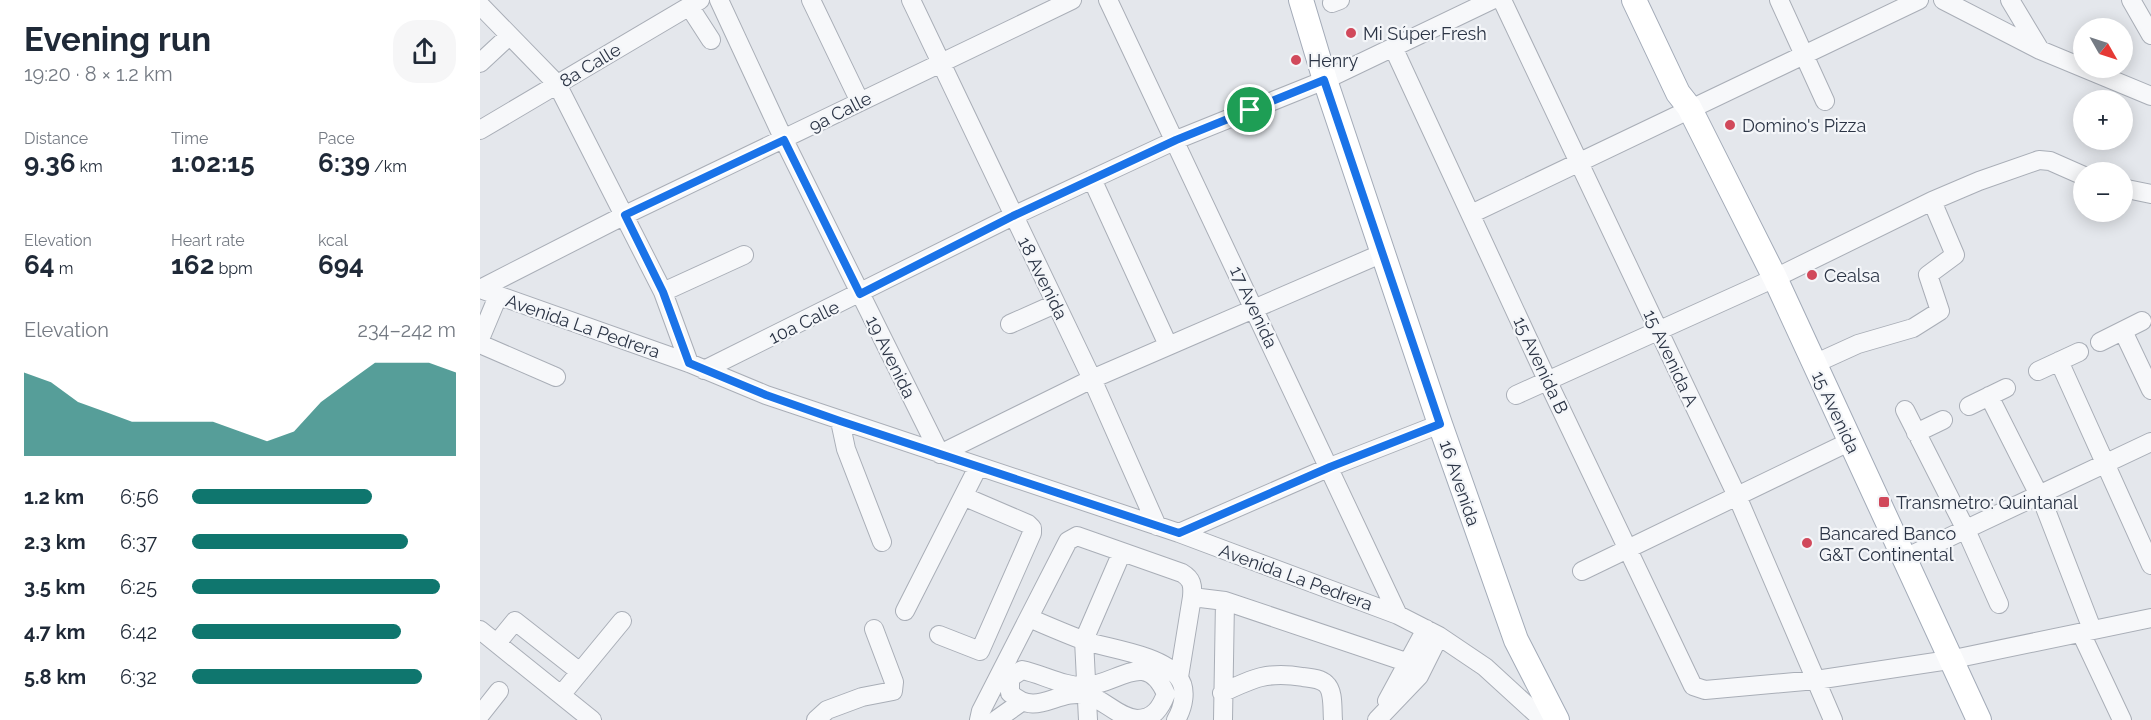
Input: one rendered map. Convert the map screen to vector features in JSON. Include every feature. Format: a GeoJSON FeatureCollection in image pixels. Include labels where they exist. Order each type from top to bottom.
{"type":"FeatureCollection","features":[{"type":"Feature","properties":{"kind":"main road","name":"16 Avenida"},"geometry":{"type":"LineString","coordinates":[[1301,0],[1324,80],[1440,424],[1516,640],[1557,720]]}},
{"type":"Feature","properties":{"kind":"main road","name":"15 Avenida"},"geometry":{"type":"LineString","coordinates":[[1634,0],[1678,93],[1690,108],[1775,278],[1979,720]]}},
{"type":"Feature","properties":{"kind":"main road","name":"15 Avenida"},"geometry":{"type":"LineString","coordinates":[[1643,0],[1686,89],[1690,108]]}},
{"type":"Feature","properties":{"kind":"street","name":"19 Avenida"},"geometry":{"type":"LineString","coordinates":[[719,0],[784,140],[940,454]]}},
{"type":"Feature","properties":{"kind":"street"},"geometry":{"type":"LineString","coordinates":[[811,0],[860,102]]}},
{"type":"Feature","properties":{"kind":"street","name":"18 Avenida"},"geometry":{"type":"LineString","coordinates":[[911,0],[1092,379],[1157,526]]}},
{"type":"Feature","properties":{"kind":"street","name":"9a Calle"},"geometry":{"type":"LineString","coordinates":[[485,291],[625,215],[1072,0]]}},
{"type":"Feature","properties":{"kind":"street","name":"17 Avenida"},"geometry":{"type":"LineString","coordinates":[[1108,0],[1398,615]]}},
{"type":"Feature","properties":{"kind":"street","name":"10a Calle"},"geometry":{"type":"LineString","coordinates":[[697,367],[860,294],[1013,216],[1176,140],[1324,80],[1492,0]]}},
{"type":"Feature","properties":{"kind":"street","name":"15 Avenida A"},"geometry":{"type":"LineString","coordinates":[[1503,0],[1544,92],[1580,162],[1737,496],[1833,720]]}},
{"type":"Feature","properties":{"kind":"street"},"geometry":{"type":"LineString","coordinates":[[1779,0],[1825,100]]}},
{"type":"Feature","properties":{"kind":"street"},"geometry":{"type":"LineString","coordinates":[[1471,214],[1919,0]]}},
{"type":"Feature","properties":{"kind":"street"},"geometry":{"type":"LineString","coordinates":[[1943,0],[2040,50],[2151,96]]}},
{"type":"Feature","properties":{"kind":"street"},"geometry":{"type":"LineString","coordinates":[[2010,0],[2040,50]]}},
{"type":"Feature","properties":{"kind":"street"},"geometry":{"type":"LineString","coordinates":[[2131,0],[2151,35]]}},
{"type":"Feature","properties":{"kind":"street"},"geometry":{"type":"LineString","coordinates":[[694,3],[711,40]]}},
{"type":"Feature","properties":{"kind":"street","name":"8a Calle"},"geometry":{"type":"LineString","coordinates":[[480,130],[694,3]]}},
{"type":"Feature","properties":{"kind":"street"},"geometry":{"type":"LineString","coordinates":[[480,5],[557,84],[625,215],[697,367]]}},
{"type":"Feature","properties":{"kind":"street"},"geometry":{"type":"LineString","coordinates":[[480,63],[509,36]]}},
{"type":"Feature","properties":{"kind":"street","name":"15 Avenida B"},"geometry":{"type":"LineString","coordinates":[[1393,47],[1690,683],[1706,690],[1816,680]]}},
{"type":"Feature","properties":{"kind":"street"},"geometry":{"type":"LineString","coordinates":[[1516,395],[1775,278],[1932,201],[1979,181],[2039,160],[2050,161],[2073,171]]}},
{"type":"Feature","properties":{"kind":"street"},"geometry":{"type":"LineString","coordinates":[[1092,179],[1168,345]]}},
{"type":"Feature","properties":{"kind":"street"},"geometry":{"type":"LineString","coordinates":[[2133,190],[2151,194]]}},
{"type":"Feature","properties":{"kind":"street"},"geometry":{"type":"LineString","coordinates":[[1814,364],[1858,344],[1913,328],[1940,311],[1928,275],[1955,255],[1932,201]]}},
{"type":"Feature","properties":{"kind":"street"},"geometry":{"type":"LineString","coordinates":[[940,454],[1092,379],[1383,253]]}},
{"type":"Feature","properties":{"kind":"street"},"geometry":{"type":"LineString","coordinates":[[663,292],[744,255]]}},
{"type":"Feature","properties":{"kind":"street"},"geometry":{"type":"LineString","coordinates":[[480,339],[485,291]]}},
{"type":"Feature","properties":{"kind":"street","name":"Avenida La Pedrera"},"geometry":{"type":"LineString","coordinates":[[485,291],[840,421],[1179,533],[1398,615],[1432,632],[1485,667],[1543,720]]}},
{"type":"Feature","properties":{"kind":"street"},"geometry":{"type":"LineString","coordinates":[[1010,324],[1055,304]]}},
{"type":"Feature","properties":{"kind":"street"},"geometry":{"type":"LineString","coordinates":[[2100,342],[2142,321]]}},
{"type":"Feature","properties":{"kind":"street"},"geometry":{"type":"LineString","coordinates":[[2123,331],[2151,390]]}},
{"type":"Feature","properties":{"kind":"street"},"geometry":{"type":"LineString","coordinates":[[480,344],[556,377]]}},
{"type":"Feature","properties":{"kind":"street"},"geometry":{"type":"LineString","coordinates":[[2038,371],[2079,352]]}},
{"type":"Feature","properties":{"kind":"street"},"geometry":{"type":"LineString","coordinates":[[2059,362],[2151,565]]}},
{"type":"Feature","properties":{"kind":"street"},"geometry":{"type":"LineString","coordinates":[[1969,406],[2006,388]]}},
{"type":"Feature","properties":{"kind":"street"},"geometry":{"type":"LineString","coordinates":[[1989,396],[2041,500],[2086,631],[2122,720]]}},
{"type":"Feature","properties":{"kind":"street"},"geometry":{"type":"LineString","coordinates":[[1905,410],[1966,530],[1999,604]]}},
{"type":"Feature","properties":{"kind":"street"},"geometry":{"type":"LineString","coordinates":[[1916,433],[1942,420]]}},
{"type":"Feature","properties":{"kind":"street"},"geometry":{"type":"LineString","coordinates":[[840,421],[846,449],[882,542]]}},
{"type":"Feature","properties":{"kind":"street"},"geometry":{"type":"LineString","coordinates":[[1179,533],[1330,467],[1440,424]]}},
{"type":"Feature","properties":{"kind":"street"},"geometry":{"type":"LineString","coordinates":[[1582,571],[1849,442]]}},
{"type":"Feature","properties":{"kind":"street"},"geometry":{"type":"LineString","coordinates":[[1905,558],[1966,530],[2041,500],[2106,463],[2151,442]]}},
{"type":"Feature","properties":{"kind":"street"},"geometry":{"type":"LineString","coordinates":[[905,611],[978,467]]}},
{"type":"Feature","properties":{"kind":"street"},"geometry":{"type":"LineString","coordinates":[[939,635],[980,651],[1032,533],[1032,528],[1028,524],[964,497]]}},
{"type":"Feature","properties":{"kind":"street"},"geometry":{"type":"LineString","coordinates":[[979,720],[981,711],[1068,541],[1077,536],[1190,578],[1193,586],[1192,597],[1179,677],[1184,708],[1176,720]]}},
{"type":"Feature","properties":{"kind":"street"},"geometry":{"type":"LineString","coordinates":[[1088,720],[1084,640],[1122,552]]}},
{"type":"Feature","properties":{"kind":"street"},"geometry":{"type":"LineString","coordinates":[[1192,597],[1225,601],[1406,662]]}},
{"type":"Feature","properties":{"kind":"street"},"geometry":{"type":"LineString","coordinates":[[1223,720],[1225,601]]}},
{"type":"Feature","properties":{"kind":"street"},"geometry":{"type":"LineString","coordinates":[[1029,618],[1084,640],[1162,664],[1179,677]]}},
{"type":"Feature","properties":{"kind":"street"},"geometry":{"type":"LineString","coordinates":[[1816,680],[1950,660],[2151,618]]}},
{"type":"Feature","properties":{"kind":"street"},"geometry":{"type":"LineString","coordinates":[[496,643],[515,621],[580,672]]}},
{"type":"Feature","properties":{"kind":"street"},"geometry":{"type":"LineString","coordinates":[[561,695],[622,621]]}},
{"type":"Feature","properties":{"kind":"street"},"geometry":{"type":"LineString","coordinates":[[816,720],[827,710],[892,691],[894,682],[874,629]]}},
{"type":"Feature","properties":{"kind":"street"},"geometry":{"type":"LineString","coordinates":[[480,630],[592,720]]}},
{"type":"Feature","properties":{"kind":"street"},"geometry":{"type":"LineString","coordinates":[[1382,714],[1406,662],[1432,632]]}},
{"type":"Feature","properties":{"kind":"street"},"geometry":{"type":"LineString","coordinates":[[1382,714],[1419,676],[1432,632]]}},
{"type":"Feature","properties":{"kind":"street"},"geometry":{"type":"LineString","coordinates":[[1022,670],[1087,691],[1032,705],[1020,703],[1010,693],[1010,678],[1022,670]]}},
{"type":"Feature","properties":{"kind":"street"},"geometry":{"type":"LineString","coordinates":[[1222,693],[1264,675],[1281,673],[1318,679],[1327,684],[1331,694],[1333,720]]}},
{"type":"Feature","properties":{"kind":"street"},"geometry":{"type":"LineString","coordinates":[[480,715],[499,691]]}},
{"type":"Feature","properties":{"kind":"street"},"geometry":{"type":"LineString","coordinates":[[996,720],[1020,703]]}},
{"type":"Feature","properties":{"kind":"place","name":"Mi Súper Fresh"},"geometry":{"type":"Point","coordinates":[1351,33]}},
{"type":"Feature","properties":{"kind":"place","name":"Henry"},"geometry":{"type":"Point","coordinates":[1296,60]}},
{"type":"Feature","properties":{"kind":"place","name":"Domino's Pizza"},"geometry":{"type":"Point","coordinates":[1730,125]}},
{"type":"Feature","properties":{"kind":"place","name":"Cealsa"},"geometry":{"type":"Point","coordinates":[1812,275]}},
{"type":"Feature","properties":{"kind":"place","name":"Transmetro: Quintanal"},"geometry":{"type":"Point","coordinates":[1884,502]}},
{"type":"Feature","properties":{"kind":"place","name":"Bancared Banco G&T Continental"},"geometry":{"type":"Point","coordinates":[1807,543]}},
{"type":"Feature","properties":{"kind":"route"},"geometry":{"type":"LineString","coordinates":[[1324,80],[1440,424],[1330,467],[1179,533],[840,421],[766,395],[689,363],[663,292],[625,215],[784,140],[860,294],[1013,216],[1176,140],[1250,110],[1324,80]]}}]}
